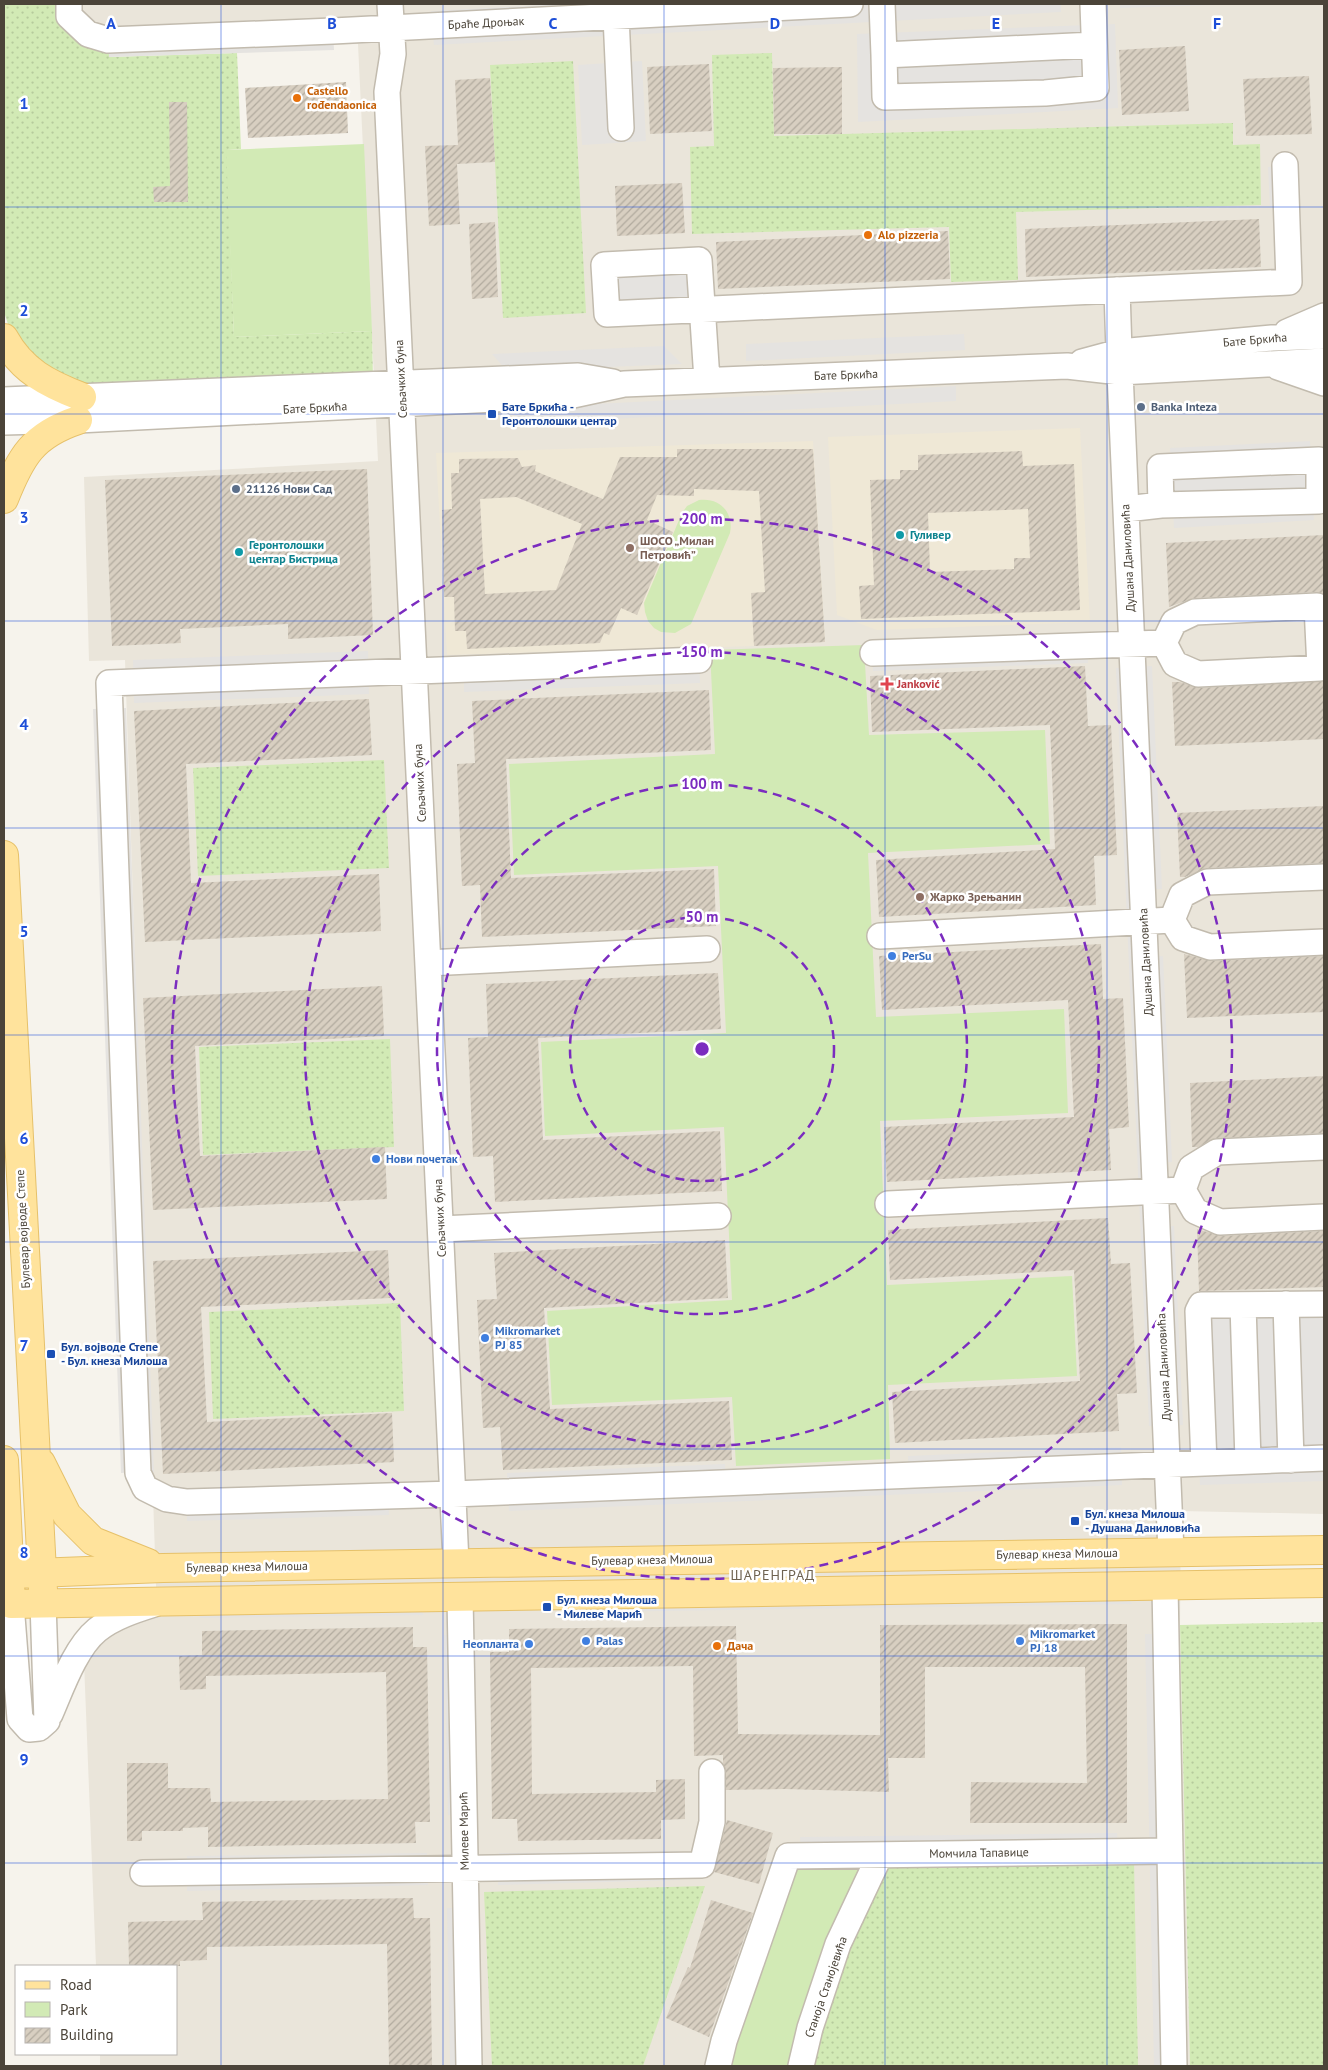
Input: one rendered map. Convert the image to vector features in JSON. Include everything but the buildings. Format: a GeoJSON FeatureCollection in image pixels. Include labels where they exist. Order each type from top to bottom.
{"type":"FeatureCollection","features":[{"type":"Feature","properties":{"kind":"main road"},"geometry":{"type":"LineString","coordinates":[[4,338],[22,364],[80,409],[63,425],[40,439],[27,453],[4,499]]}},
{"type":"Feature","properties":{"kind":"main road","name":"Булевар војводе Степе"},"geometry":{"type":"LineString","coordinates":[[4,855],[43,1603]]}},
{"type":"Feature","properties":{"kind":"main road"},"geometry":{"type":"LineString","coordinates":[[35,1452],[67,1515],[92,1541],[163,1568]]}},
{"type":"Feature","properties":{"kind":"main road"},"geometry":{"type":"LineString","coordinates":[[4,1460],[7,1604],[1324,1583]]}},
{"type":"Feature","properties":{"kind":"main road","name":"Булевар кнеза Милоша"},"geometry":{"type":"LineString","coordinates":[[7,1574],[163,1568],[1324,1550]]}},
{"type":"Feature","properties":{"kind":"street","name":"Браће Дроњак"},"geometry":{"type":"LineString","coordinates":[[69,4],[69,16],[88,34],[108,40],[391,16],[616,16],[850,4]]}},
{"type":"Feature","properties":{"kind":"street"},"geometry":{"type":"LineString","coordinates":[[882,4],[885,97],[1045,93],[1096,88],[1093,4]]}},
{"type":"Feature","properties":{"kind":"street","name":"Сељачких буна"},"geometry":{"type":"LineString","coordinates":[[391,16],[393,54],[387,92],[456,1564]]}},
{"type":"Feature","properties":{"kind":"street"},"geometry":{"type":"LineString","coordinates":[[616,16],[621,128]]}},
{"type":"Feature","properties":{"kind":"street"},"geometry":{"type":"LineString","coordinates":[[884,56],[1094,45]]}},
{"type":"Feature","properties":{"kind":"street"},"geometry":{"type":"LineString","coordinates":[[707,380],[702,309],[1289,282],[1286,165]]}},
{"type":"Feature","properties":{"kind":"street","name":"Душана Даниловића"},"geometry":{"type":"LineString","coordinates":[[1117,290],[1172,1552]]}},
{"type":"Feature","properties":{"kind":"street"},"geometry":{"type":"LineString","coordinates":[[1272,338],[1324,316]]}},
{"type":"Feature","properties":{"kind":"street","name":"Бате Бркића"},"geometry":{"type":"LineString","coordinates":[[4,422],[80,409],[401,394],[578,376],[624,384],[1067,366],[1119,362],[1272,338],[1324,336]]}},
{"type":"Feature","properties":{"kind":"street","name":"Бате Бркића"},"geometry":{"type":"LineString","coordinates":[[1119,362],[1269,364],[1324,361]]}},
{"type":"Feature","properties":{"kind":"street"},"geometry":{"type":"LineString","coordinates":[[1269,364],[1324,383]]}},
{"type":"Feature","properties":{"kind":"street","name":"Бате Бркића"},"geometry":{"type":"LineString","coordinates":[[4,400],[80,409]]}},
{"type":"Feature","properties":{"kind":"street"},"geometry":{"type":"LineString","coordinates":[[1126,509],[1161,505],[1319,501],[1318,460],[1160,467],[1161,505]]}},
{"type":"Feature","properties":{"kind":"street"},"geometry":{"type":"LineString","coordinates":[[1317,606],[1320,668],[1198,674],[1176,664],[1164,643],[1174,622],[1195,612],[1317,606]]}},
{"type":"Feature","properties":{"kind":"street"},"geometry":{"type":"LineString","coordinates":[[873,653],[1164,643]]}},
{"type":"Feature","properties":{"kind":"street"},"geometry":{"type":"LineString","coordinates":[[699,660],[109,683],[138,1473],[145,1488],[167,1499],[187,1502],[454,1494],[1324,1458]]}},
{"type":"Feature","properties":{"kind":"street"},"geometry":{"type":"LineString","coordinates":[[1172,920],[1182,895],[1207,882],[1324,877]]}},
{"type":"Feature","properties":{"kind":"street"},"geometry":{"type":"LineString","coordinates":[[880,936],[1172,920]]}},
{"type":"Feature","properties":{"kind":"street"},"geometry":{"type":"LineString","coordinates":[[1172,920],[1183,938],[1210,947],[1324,942]]}},
{"type":"Feature","properties":{"kind":"street"},"geometry":{"type":"LineString","coordinates":[[428,963],[707,949]]}},
{"type":"Feature","properties":{"kind":"street"},"geometry":{"type":"LineString","coordinates":[[1324,1148],[1217,1152],[1191,1168],[1183,1190],[1195,1211],[1220,1222],[1324,1217]]}},
{"type":"Feature","properties":{"kind":"street"},"geometry":{"type":"LineString","coordinates":[[888,1204],[1183,1190]]}},
{"type":"Feature","properties":{"kind":"street"},"geometry":{"type":"LineString","coordinates":[[441,1229],[718,1216]]}},
{"type":"Feature","properties":{"kind":"street"},"geometry":{"type":"LineString","coordinates":[[1286,1304],[1291,1460]]}},
{"type":"Feature","properties":{"kind":"street"},"geometry":{"type":"LineString","coordinates":[[1204,1463],[1198,1311],[1201,1305],[1324,1304]]}},
{"type":"Feature","properties":{"kind":"street"},"geometry":{"type":"LineString","coordinates":[[1243,1305],[1248,1461]]}},
{"type":"Feature","properties":{"kind":"street"},"geometry":{"type":"LineString","coordinates":[[1165,1586],[1174,2066]]}},
{"type":"Feature","properties":{"kind":"street","name":"Милеве Марић"},"geometry":{"type":"LineString","coordinates":[[460,1596],[469,2066]]}},
{"type":"Feature","properties":{"kind":"street"},"geometry":{"type":"LineString","coordinates":[[7,1604],[20,1719],[29,1729],[39,1728],[48,1721],[76,1656],[97,1630],[131,1612],[163,1601]]}},
{"type":"Feature","properties":{"kind":"street"},"geometry":{"type":"LineString","coordinates":[[43,1603],[48,1721]]}},
{"type":"Feature","properties":{"kind":"street"},"geometry":{"type":"LineString","coordinates":[[143,1872],[702,1865],[712,1822],[712,1772]]}},
{"type":"Feature","properties":{"kind":"street","name":"Момчила Тапавице"},"geometry":{"type":"LineString","coordinates":[[718,2066],[724,2041],[788,1856],[1170,1851]]}},
{"type":"Feature","properties":{"kind":"street","name":"Станоја Станојевића"},"geometry":{"type":"LineString","coordinates":[[802,2066],[810,2028],[838,1944],[880,1855]]}},
{"type":"Feature","properties":{"kind":"shaded area"},"geometry":{"type":"Polygon","coordinates":[[[64,4],[1324,4],[1324,1514],[1181,1511],[1180,1625],[1190,2066],[100,2066],[100,2055],[178,2055],[178,1965],[96,1965],[84,1662],[105,1636],[157,1615],[125,660],[89,661],[84,477],[378,461],[358,44],[104,51],[64,4]]]}},
{"type":"Feature","properties":{"kind":"shaded area"},"geometry":{"type":"Polygon","coordinates":[[[567,4],[1061,4],[1061,12],[434,45],[431,11],[567,4]]]}},
{"type":"Feature","properties":{"kind":"shaded area"},"geometry":{"type":"Polygon","coordinates":[[[1120,4],[1248,4],[1120,8],[1120,4]]]}},
{"type":"Feature","properties":{"kind":"shaded area"},"geometry":{"type":"Polygon","coordinates":[[[1115,24],[1118,108],[858,122],[857,34],[1115,24]]]}},
{"type":"Feature","properties":{"kind":"shaded area"},"geometry":{"type":"Polygon","coordinates":[[[333,31],[334,50],[109,57],[108,40],[333,31]]]}},
{"type":"Feature","properties":{"kind":"shaded area"},"geometry":{"type":"Polygon","coordinates":[[[642,61],[646,141],[582,145],[578,65],[642,61]]]}},
{"type":"Feature","properties":{"kind":"shaded area"},"geometry":{"type":"Polygon","coordinates":[[[1285,165],[1287,206],[1270,207],[1268,167],[1285,165]]]}},
{"type":"Feature","properties":{"kind":"shaded area"},"geometry":{"type":"Polygon","coordinates":[[[708,255],[710,314],[600,319],[597,260],[708,255]]]}},
{"type":"Feature","properties":{"kind":"shaded area"},"geometry":{"type":"Polygon","coordinates":[[[964,334],[965,350],[746,361],[746,344],[964,334]]]}},
{"type":"Feature","properties":{"kind":"shaded area"},"geometry":{"type":"Polygon","coordinates":[[[664,346],[682,364],[507,371],[492,354],[664,346]]]}},
{"type":"Feature","properties":{"kind":"shaded area"},"geometry":{"type":"Polygon","coordinates":[[[956,386],[956,401],[515,424],[514,408],[956,386]]]}},
{"type":"Feature","properties":{"kind":"shaded area"},"geometry":{"type":"Polygon","coordinates":[[[1080,428],[1090,622],[877,630],[837,615],[828,437],[1080,428]]]}},
{"type":"Feature","properties":{"kind":"shaded area","name":"ШОСО „Милан Петровић”"},"geometry":{"type":"Polygon","coordinates":[[[813,441],[825,642],[754,646],[447,655],[436,453],[813,441]]]}},
{"type":"Feature","properties":{"kind":"shaded area"},"geometry":{"type":"Polygon","coordinates":[[[1310,441],[1314,520],[1174,528],[1170,448],[1310,441]]]}},
{"type":"Feature","properties":{"kind":"shaded area"},"geometry":{"type":"Polygon","coordinates":[[[1087,645],[1088,663],[873,671],[873,653],[1087,645]]]}},
{"type":"Feature","properties":{"kind":"shaded area"},"geometry":{"type":"Polygon","coordinates":[[[368,651],[369,694],[134,703],[133,660],[368,651]]]}},
{"type":"Feature","properties":{"kind":"shaded area"},"geometry":{"type":"Polygon","coordinates":[[[699,660],[700,683],[464,692],[464,669],[699,660]]]}},
{"type":"Feature","properties":{"kind":"shaded area"},"geometry":{"type":"Polygon","coordinates":[[[1152,666],[1162,889],[1143,890],[1146,957],[1163,956],[1172,1162],[1155,1163],[1158,1226],[1174,1226],[1183,1425],[1149,1426],[1116,668],[1152,666]]]}},
{"type":"Feature","properties":{"kind":"shaded area"},"geometry":{"type":"Polygon","coordinates":[[[126,708],[154,1472],[121,1473],[93,709],[126,708]]]}},
{"type":"Feature","properties":{"kind":"shaded area"},"geometry":{"type":"Polygon","coordinates":[[[1324,1293],[1324,1481],[1200,1485],[1194,1298],[1324,1293]]]}},
{"type":"Feature","properties":{"kind":"shaded area"},"geometry":{"type":"Polygon","coordinates":[[[1121,1447],[1122,1485],[509,1511],[507,1473],[725,1464],[726,1482],[909,1475],[908,1456],[1121,1447]]]}},
{"type":"Feature","properties":{"kind":"shaded area"},"geometry":{"type":"Polygon","coordinates":[[[388,1496],[389,1515],[187,1521],[187,1502],[388,1496]]]}},
{"type":"Feature","properties":{"kind":"shaded area"},"geometry":{"type":"Polygon","coordinates":[[[1116,1586],[1132,1604],[592,1612],[578,1595],[1116,1586]]]}},
{"type":"Feature","properties":{"kind":"shaded area"},"geometry":{"type":"Polygon","coordinates":[[[410,1597],[424,1615],[201,1618],[186,1601],[410,1597]]]}},
{"type":"Feature","properties":{"kind":"shaded area"},"geometry":{"type":"Polygon","coordinates":[[[1145,1634],[1166,1634],[1174,2066],[1154,2066],[1145,1634]]]}},
{"type":"Feature","properties":{"kind":"shaded area"},"geometry":{"type":"Polygon","coordinates":[[[444,1635],[475,1635],[478,1814],[448,1815],[444,1635]]]}},
{"type":"Feature","properties":{"kind":"shaded area"},"geometry":{"type":"Polygon","coordinates":[[[1117,1833],[1118,1852],[801,1856],[800,1837],[1117,1833]]]}},
{"type":"Feature","properties":{"kind":"shaded area"},"geometry":{"type":"Polygon","coordinates":[[[679,1851],[680,1880],[498,1885],[499,1853],[679,1851]]]}},
{"type":"Feature","properties":{"kind":"shaded area"},"geometry":{"type":"Polygon","coordinates":[[[427,1853],[428,1885],[187,1891],[187,1856],[427,1853]]]}},
{"type":"Feature","properties":{"kind":"shaded area"},"geometry":{"type":"Polygon","coordinates":[[[447,1908],[466,1908],[469,2066],[450,2066],[447,1908]]]}},
{"type":"Feature","properties":{"kind":"green space"},"geometry":{"type":"Polygon","coordinates":[[[4,4],[64,4],[109,46],[109,57],[237,53],[241,149],[227,150],[234,337],[372,331],[373,381],[82,392],[14,342],[4,312],[4,4]]]}},
{"type":"Feature","properties":{"kind":"green space"},"geometry":{"type":"Polygon","coordinates":[[[772,53],[774,136],[1233,123],[1233,145],[1260,144],[1261,205],[1016,212],[1018,280],[951,282],[949,227],[692,234],[690,147],[714,146],[712,55],[772,53]]]}},
{"type":"Feature","properties":{"kind":"green space"},"geometry":{"type":"Polygon","coordinates":[[[573,61],[586,313],[503,318],[490,65],[573,61]]]}},
{"type":"Feature","properties":{"kind":"green space"},"geometry":{"type":"Polygon","coordinates":[[[364,144],[372,331],[234,337],[226,150],[364,144]]]}},
{"type":"Feature","properties":{"kind":"green space"},"geometry":{"type":"Polygon","coordinates":[[[699,500],[713,501],[724,508],[730,519],[730,533],[691,624],[675,633],[661,632],[648,621],[644,603],[682,513],[687,506],[699,500]]]}},
{"type":"Feature","properties":{"kind":"green space"},"geometry":{"type":"Polygon","coordinates":[[[864,645],[869,735],[1045,730],[1050,844],[868,853],[876,1017],[1064,1009],[1068,1113],[880,1121],[887,1285],[1072,1276],[1077,1376],[888,1385],[890,1459],[736,1466],[732,1397],[552,1405],[547,1311],[732,1300],[724,1127],[545,1136],[541,1042],[726,1033],[718,866],[514,875],[509,764],[715,754],[710,650],[864,645]]]}},
{"type":"Feature","properties":{"kind":"green space"},"geometry":{"type":"Polygon","coordinates":[[[384,760],[389,868],[198,876],[193,768],[384,760]]]}},
{"type":"Feature","properties":{"kind":"green space"},"geometry":{"type":"Polygon","coordinates":[[[390,1039],[394,1147],[203,1155],[199,1047],[390,1039]]]}},
{"type":"Feature","properties":{"kind":"green space"},"geometry":{"type":"Polygon","coordinates":[[[400,1303],[404,1411],[213,1419],[209,1312],[400,1303]]]}},
{"type":"Feature","properties":{"kind":"green space"},"geometry":{"type":"Polygon","coordinates":[[[1324,1622],[1324,2066],[1190,2066],[1180,1625],[1324,1622]]]}},
{"type":"Feature","properties":{"kind":"green space"},"geometry":{"type":"Polygon","coordinates":[[[1134,1860],[1138,2066],[808,2066],[845,1946],[885,1862],[1134,1860]]]}},
{"type":"Feature","properties":{"kind":"green space"},"geometry":{"type":"Polygon","coordinates":[[[795,1862],[870,1862],[792,2066],[726,2066],[795,1862]]]}},
{"type":"Feature","properties":{"kind":"green space"},"geometry":{"type":"Polygon","coordinates":[[[705,1886],[643,2066],[492,2066],[484,1892],[705,1886]]]}},
{"type":"Feature","properties":{"kind":"place","name":"Castello rođendaonica"},"geometry":{"type":"Point","coordinates":[297,98]}},
{"type":"Feature","properties":{"kind":"place","name":"Alo pizzeria"},"geometry":{"type":"Point","coordinates":[868,235]}},
{"type":"Feature","properties":{"kind":"place","name":"Banka Inteza"},"geometry":{"type":"Point","coordinates":[1141,407]}},
{"type":"Feature","properties":{"kind":"place","name":"Бате Бркића - Геронтолошки центар"},"geometry":{"type":"Point","coordinates":[492,414]}},
{"type":"Feature","properties":{"kind":"place","name":"21126 Нови Сад"},"geometry":{"type":"Point","coordinates":[236,489]}},
{"type":"Feature","properties":{"kind":"place","name":"Гуливер"},"geometry":{"type":"Point","coordinates":[900,535]}},
{"type":"Feature","properties":{"kind":"place","name":"ШОСО „Милан Петровић”"},"geometry":{"type":"Point","coordinates":[630,548]}},
{"type":"Feature","properties":{"kind":"place","name":"Геронтолошки центар Бистрица"},"geometry":{"type":"Point","coordinates":[239,552]}},
{"type":"Feature","properties":{"kind":"place","name":"Janković"},"geometry":{"type":"Point","coordinates":[887,684]}},
{"type":"Feature","properties":{"kind":"place","name":"Жарко Зрењанин"},"geometry":{"type":"Point","coordinates":[920,897]}},
{"type":"Feature","properties":{"kind":"place","name":"PerSu"},"geometry":{"type":"Point","coordinates":[892,956]}},
{"type":"Feature","properties":{"kind":"place","name":"Нови почетак"},"geometry":{"type":"Point","coordinates":[376,1159]}},
{"type":"Feature","properties":{"kind":"place","name":"Mikromarket PJ 85"},"geometry":{"type":"Point","coordinates":[485,1338]}},
{"type":"Feature","properties":{"kind":"place","name":"Бул. војводе Степе - Бул. кнеза Милоша"},"geometry":{"type":"Point","coordinates":[51,1354]}},
{"type":"Feature","properties":{"kind":"place","name":"Бул. кнеза Милоша - Душана Даниловића"},"geometry":{"type":"Point","coordinates":[1075,1521]}},
{"type":"Feature","properties":{"kind":"place","name":"Бул. кнеза Милоша - Милеве Марић"},"geometry":{"type":"Point","coordinates":[547,1607]}},
{"type":"Feature","properties":{"kind":"place","name":"Palas"},"geometry":{"type":"Point","coordinates":[586,1641]}},
{"type":"Feature","properties":{"kind":"place","name":"Mikromarket PJ 18"},"geometry":{"type":"Point","coordinates":[1020,1641]}},
{"type":"Feature","properties":{"kind":"place","name":"Неопланта"},"geometry":{"type":"Point","coordinates":[529,1644]}},
{"type":"Feature","properties":{"kind":"place","name":"Дача"},"geometry":{"type":"Point","coordinates":[717,1646]}},
{"type":"Feature","properties":{"kind":"district","name":"ШАРЕНГРАД"},"geometry":{"type":"Point","coordinates":[773,1575]}}]}
